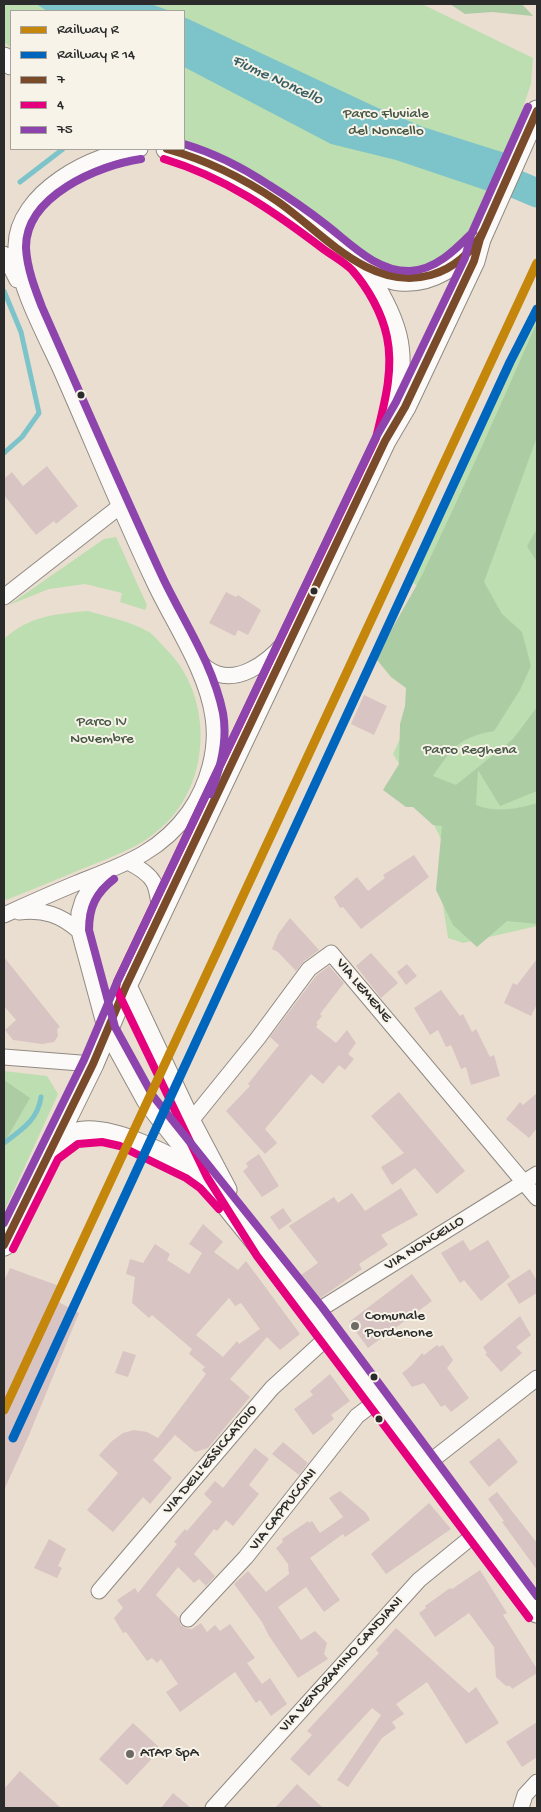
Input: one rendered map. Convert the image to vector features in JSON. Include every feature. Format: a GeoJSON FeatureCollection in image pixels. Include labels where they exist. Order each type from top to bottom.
{"type":"FeatureCollection","features":[{"type":"Feature","properties":{"kind":"main road"},"geometry":{"type":"LineString","coordinates":[[4,1245],[93,1064],[126,986],[294,630],[385,441],[405,407],[470,270],[480,239],[537,111]]}},
{"type":"Feature","properties":{"kind":"main road"},"geometry":{"type":"LineString","coordinates":[[167,150],[208,164],[251,185],[301,218],[376,274],[399,280],[420,280],[447,270],[461,259],[480,239]]}},
{"type":"Feature","properties":{"kind":"main road"},"geometry":{"type":"LineString","coordinates":[[361,264],[390,316],[399,351],[400,368],[397,392],[385,441]]}},
{"type":"Feature","properties":{"kind":"main road"},"geometry":{"type":"LineString","coordinates":[[126,986],[216,1173],[266,1251]]}},
{"type":"Feature","properties":{"kind":"main road"},"geometry":{"type":"LineString","coordinates":[[50,1152],[74,1134],[103,1132],[122,1137],[166,1157],[191,1169],[207,1181],[266,1251],[314,1313],[537,1612]]}},
{"type":"Feature","properties":{"kind":"street"},"geometry":{"type":"LineString","coordinates":[[34,311],[22,274],[16,246],[19,225],[30,207],[55,183],[97,160],[118,151],[129,150]]}},
{"type":"Feature","properties":{"kind":"street"},"geometry":{"type":"LineString","coordinates":[[4,254],[34,311],[119,507],[164,602],[185,641],[208,697],[213,717],[213,754],[206,779],[190,811],[164,841],[128,862],[4,914]]}},
{"type":"Feature","properties":{"kind":"street"},"geometry":{"type":"LineString","coordinates":[[4,597],[119,507]]}},
{"type":"Feature","properties":{"kind":"street"},"geometry":{"type":"LineString","coordinates":[[185,641],[207,669],[223,675],[237,675],[266,660],[294,630]]}},
{"type":"Feature","properties":{"kind":"street"},"geometry":{"type":"LineString","coordinates":[[128,862],[150,875],[158,892],[160,914]]}},
{"type":"Feature","properties":{"kind":"street"},"geometry":{"type":"LineString","coordinates":[[107,871],[93,883],[83,900],[79,913],[79,931],[106,1031],[146,1102],[207,1181]]}},
{"type":"Feature","properties":{"kind":"street"},"geometry":{"type":"LineString","coordinates":[[4,914],[27,911],[52,913],[65,918],[79,931]]}},
{"type":"Feature","properties":{"kind":"street","name":"VIA LEMENE"},"geometry":{"type":"LineString","coordinates":[[190,1122],[258,1038],[309,969],[331,952],[537,1198]]}},
{"type":"Feature","properties":{"kind":"street"},"geometry":{"type":"LineString","coordinates":[[4,1058],[93,1064]]}},
{"type":"Feature","properties":{"kind":"street","name":"VIA NONCELLO"},"geometry":{"type":"LineString","coordinates":[[314,1313],[537,1174]]}},
{"type":"Feature","properties":{"kind":"street","name":"VIA DELL'ESSICCATOIO"},"geometry":{"type":"LineString","coordinates":[[99,1591],[272,1388],[330,1335]]}},
{"type":"Feature","properties":{"kind":"street"},"geometry":{"type":"LineString","coordinates":[[427,1464],[537,1378]]}},
{"type":"Feature","properties":{"kind":"street","name":"VIA CAPPUCCINI"},"geometry":{"type":"LineString","coordinates":[[188,1619],[246,1557],[357,1416],[378,1400]]}},
{"type":"Feature","properties":{"kind":"street","name":"VIA VENDRAMINO CANDIANI"},"geometry":{"type":"LineString","coordinates":[[213,1808],[419,1580],[478,1531]]}},
{"type":"Feature","properties":{"kind":"street"},"geometry":{"type":"LineString","coordinates":[[521,1808],[525,1795],[537,1782]]}},
{"type":"Feature","properties":{"kind":"green space","name":"Parco Fluviale del Noncello"},"geometry":{"type":"Polygon","coordinates":[[[4,4],[422,4],[533,58],[531,84],[514,133],[469,232],[459,250],[419,271],[394,270],[361,254],[185,147],[185,10],[10,10],[10,47],[4,42],[4,4]]]}},
{"type":"Feature","properties":{"kind":"green space"},"geometry":{"type":"Polygon","coordinates":[[[450,4],[522,4],[533,16],[492,12],[465,14],[450,4]]]}},
{"type":"Feature","properties":{"kind":"green space","name":"Parco Reghena"},"geometry":{"type":"Polygon","coordinates":[[[537,312],[537,926],[463,943],[448,938],[439,880],[452,862],[425,806],[393,754],[404,730],[443,600],[411,582],[537,312]]]}},
{"type":"Feature","properties":{"kind":"green space","name":"Parco Reghena"},"geometry":{"type":"Polygon","coordinates":[[[537,322],[537,437],[484,582],[502,614],[522,632],[531,666],[520,690],[494,731],[464,740],[451,751],[433,776],[456,785],[513,739],[537,707],[537,791],[500,806],[478,770],[476,805],[491,809],[506,809],[537,803],[537,924],[507,921],[477,947],[453,925],[436,890],[442,826],[433,825],[413,807],[406,807],[383,790],[399,764],[400,724],[405,706],[406,688],[391,677],[377,660],[425,569],[537,322]]]}},
{"type":"Feature","properties":{"kind":"green space"},"geometry":{"type":"Polygon","coordinates":[[[537,529],[537,562],[527,546],[537,529]]]}},
{"type":"Feature","properties":{"kind":"green space"},"geometry":{"type":"Polygon","coordinates":[[[116,537],[147,605],[145,610],[120,602],[122,593],[85,584],[49,589],[9,605],[104,539],[116,537]]]}},
{"type":"Feature","properties":{"kind":"green space","name":"Parco IV Novembre"},"geometry":{"type":"Polygon","coordinates":[[[88,611],[127,622],[149,632],[182,668],[193,692],[199,717],[200,743],[197,768],[188,793],[174,815],[147,839],[114,856],[6,900],[4,897],[4,639],[13,631],[33,621],[64,613],[88,611]]]}},
{"type":"Feature","properties":{"kind":"green space"},"geometry":{"type":"Polygon","coordinates":[[[4,1071],[47,1076],[58,1094],[4,1212],[4,1071]]]}},
{"type":"Feature","properties":{"kind":"green space"},"geometry":{"type":"Polygon","coordinates":[[[4,1080],[30,1098],[4,1143],[4,1080]]]}},
{"type":"Feature","properties":{"kind":"water"},"geometry":{"type":"Polygon","coordinates":[[[36,4],[151,4],[167,10],[45,10],[36,4]]]}},
{"type":"Feature","properties":{"kind":"water"},"geometry":{"type":"Polygon","coordinates":[[[185,17],[378,108],[423,127],[505,153],[488,191],[396,160],[331,144],[185,68],[185,17]]]}},
{"type":"Feature","properties":{"kind":"building"},"geometry":{"type":"Polygon","coordinates":[[[47,466],[78,506],[56,524],[54,521],[36,535],[4,495],[4,479],[12,472],[23,486],[47,466]]]}},
{"type":"Feature","properties":{"kind":"building"},"geometry":{"type":"Polygon","coordinates":[[[226,592],[236,597],[238,595],[261,610],[248,635],[238,630],[235,636],[209,623],[226,592]]]}},
{"type":"Feature","properties":{"kind":"building"},"geometry":{"type":"Polygon","coordinates":[[[364,695],[387,706],[374,735],[351,724],[364,695]]]}},
{"type":"Feature","properties":{"kind":"building"},"geometry":{"type":"Polygon","coordinates":[[[414,855],[429,877],[361,929],[343,907],[340,908],[334,897],[357,877],[368,891],[385,878],[383,875],[414,855]]]}},
{"type":"Feature","properties":{"kind":"building"},"geometry":{"type":"Polygon","coordinates":[[[290,918],[319,950],[303,962],[296,971],[278,952],[272,949],[278,934],[290,918]]]}},
{"type":"Feature","properties":{"kind":"building"},"geometry":{"type":"Polygon","coordinates":[[[371,953],[398,983],[381,998],[356,966],[371,953]]]}},
{"type":"Feature","properties":{"kind":"building"},"geometry":{"type":"Polygon","coordinates":[[[4,957],[60,1027],[57,1029],[58,1036],[54,1042],[42,1044],[13,1040],[5,1030],[16,1020],[4,1006],[4,957]]]}},
{"type":"Feature","properties":{"kind":"building"},"geometry":{"type":"Polygon","coordinates":[[[537,959],[537,1004],[531,1016],[504,1003],[513,983],[517,985],[537,959]]]}},
{"type":"Feature","properties":{"kind":"building"},"geometry":{"type":"Polygon","coordinates":[[[407,964],[417,976],[406,985],[397,972],[407,964]]]}},
{"type":"Feature","properties":{"kind":"building"},"geometry":{"type":"Polygon","coordinates":[[[329,966],[344,983],[320,1014],[322,1016],[316,1023],[318,1024],[316,1027],[336,1043],[347,1030],[356,1043],[348,1054],[354,1059],[345,1070],[339,1065],[323,1084],[311,1074],[265,1129],[277,1143],[265,1154],[226,1111],[250,1086],[248,1084],[279,1045],[270,1037],[316,976],[329,966]]]}},
{"type":"Feature","properties":{"kind":"building"},"geometry":{"type":"Polygon","coordinates":[[[441,990],[460,1016],[463,1014],[472,1032],[476,1029],[490,1057],[494,1055],[500,1076],[471,1085],[466,1067],[461,1069],[451,1045],[446,1047],[438,1030],[430,1035],[414,1008],[441,990]]]}},
{"type":"Feature","properties":{"kind":"building"},"geometry":{"type":"Polygon","coordinates":[[[399,1092],[465,1171],[437,1194],[415,1168],[392,1185],[381,1167],[404,1153],[371,1116],[399,1092]]]}},
{"type":"Feature","properties":{"kind":"building"},"geometry":{"type":"Polygon","coordinates":[[[537,1093],[537,1128],[529,1138],[506,1119],[520,1102],[523,1105],[537,1093]]]}},
{"type":"Feature","properties":{"kind":"building"},"geometry":{"type":"Polygon","coordinates":[[[259,1154],[279,1186],[262,1197],[243,1171],[248,1167],[246,1163],[259,1154]]]}},
{"type":"Feature","properties":{"kind":"building"},"geometry":{"type":"Polygon","coordinates":[[[401,1188],[418,1215],[381,1235],[388,1245],[359,1264],[362,1269],[319,1299],[301,1275],[318,1263],[289,1226],[334,1197],[338,1203],[352,1193],[365,1211],[401,1188]]]}},
{"type":"Feature","properties":{"kind":"building"},"geometry":{"type":"Polygon","coordinates":[[[283,1208],[292,1221],[279,1230],[270,1217],[283,1208]]]}},
{"type":"Feature","properties":{"kind":"building"},"geometry":{"type":"Polygon","coordinates":[[[203,1224],[223,1242],[214,1252],[238,1270],[246,1261],[300,1334],[280,1350],[267,1337],[230,1379],[250,1397],[208,1448],[195,1452],[175,1435],[153,1460],[172,1478],[150,1504],[143,1497],[113,1532],[87,1510],[118,1473],[99,1455],[112,1441],[123,1433],[134,1430],[147,1432],[158,1438],[206,1374],[202,1370],[205,1367],[189,1354],[192,1349],[152,1315],[149,1318],[132,1303],[135,1277],[126,1274],[130,1259],[143,1263],[155,1244],[170,1254],[167,1260],[189,1274],[202,1253],[189,1244],[203,1224]],[[229,1298],[196,1335],[223,1357],[237,1341],[239,1344],[260,1329],[241,1303],[235,1306],[229,1298]]]}},
{"type":"Feature","properties":{"kind":"building"},"geometry":{"type":"Polygon","coordinates":[[[463,1240],[470,1251],[488,1240],[510,1277],[481,1301],[464,1280],[460,1283],[441,1253],[463,1240]]]}},
{"type":"Feature","properties":{"kind":"building"},"geometry":{"type":"Polygon","coordinates":[[[10,1268],[59,1286],[53,1299],[79,1313],[29,1435],[4,1490],[4,1281],[10,1268]]]}},
{"type":"Feature","properties":{"kind":"building"},"geometry":{"type":"Polygon","coordinates":[[[530,1269],[537,1281],[537,1293],[519,1304],[507,1284],[530,1269]]]}},
{"type":"Feature","properties":{"kind":"building"},"geometry":{"type":"Polygon","coordinates":[[[412,1274],[432,1301],[368,1348],[349,1322],[412,1274]]]}},
{"type":"Feature","properties":{"kind":"building"},"geometry":{"type":"Polygon","coordinates":[[[520,1316],[531,1335],[516,1347],[522,1353],[501,1372],[485,1354],[487,1353],[483,1347],[520,1316]]]}},
{"type":"Feature","properties":{"kind":"building"},"geometry":{"type":"Polygon","coordinates":[[[437,1345],[439,1347],[443,1345],[453,1360],[447,1368],[469,1398],[451,1412],[445,1405],[441,1407],[424,1383],[412,1387],[402,1373],[422,1353],[424,1355],[437,1345]]]}},
{"type":"Feature","properties":{"kind":"building"},"geometry":{"type":"Polygon","coordinates":[[[123,1351],[136,1355],[128,1377],[115,1373],[123,1351]]]}},
{"type":"Feature","properties":{"kind":"building"},"geometry":{"type":"Polygon","coordinates":[[[330,1374],[350,1401],[331,1415],[334,1419],[313,1435],[294,1409],[313,1395],[310,1391],[330,1374]]]}},
{"type":"Feature","properties":{"kind":"building"},"geometry":{"type":"Polygon","coordinates":[[[499,1438],[518,1462],[489,1487],[469,1462],[499,1438]]]}},
{"type":"Feature","properties":{"kind":"building"},"geometry":{"type":"Polygon","coordinates":[[[283,1442],[308,1463],[299,1475],[272,1454],[283,1442]]]}},
{"type":"Feature","properties":{"kind":"building"},"geometry":{"type":"Polygon","coordinates":[[[255,1448],[269,1459],[249,1485],[259,1494],[233,1526],[226,1520],[217,1531],[214,1529],[194,1554],[215,1576],[206,1586],[199,1579],[194,1583],[178,1567],[156,1595],[179,1618],[181,1625],[185,1628],[192,1629],[201,1623],[207,1632],[215,1625],[220,1631],[230,1624],[255,1658],[247,1663],[262,1684],[270,1678],[287,1704],[271,1716],[260,1700],[256,1703],[235,1672],[180,1712],[166,1692],[178,1684],[161,1659],[157,1663],[152,1658],[147,1661],[126,1632],[123,1633],[114,1618],[123,1608],[117,1600],[135,1588],[138,1593],[177,1544],[174,1542],[185,1529],[187,1531],[212,1502],[204,1494],[215,1481],[223,1488],[255,1448]]]}},
{"type":"Feature","properties":{"kind":"building"},"geometry":{"type":"Polygon","coordinates":[[[340,1491],[366,1513],[370,1520],[345,1537],[343,1534],[310,1558],[340,1600],[324,1612],[306,1587],[278,1607],[301,1640],[315,1631],[327,1643],[324,1654],[328,1659],[298,1678],[269,1636],[262,1622],[234,1584],[248,1571],[266,1592],[289,1574],[288,1564],[276,1548],[283,1542],[282,1539],[308,1521],[309,1523],[312,1521],[320,1533],[343,1517],[329,1498],[340,1491]]]}},
{"type":"Feature","properties":{"kind":"building"},"geometry":{"type":"Polygon","coordinates":[[[497,1492],[537,1543],[537,1570],[502,1522],[504,1521],[488,1499],[497,1492]]]}},
{"type":"Feature","properties":{"kind":"building"},"geometry":{"type":"Polygon","coordinates":[[[429,1503],[451,1529],[386,1574],[371,1554],[429,1503]]]}},
{"type":"Feature","properties":{"kind":"building"},"geometry":{"type":"Polygon","coordinates":[[[49,1539],[66,1549],[58,1566],[62,1568],[57,1578],[34,1568],[49,1539]]]}},
{"type":"Feature","properties":{"kind":"building"},"geometry":{"type":"Polygon","coordinates":[[[480,1570],[507,1613],[503,1615],[537,1669],[537,1673],[512,1689],[496,1677],[494,1647],[469,1613],[435,1637],[419,1613],[426,1608],[425,1606],[450,1588],[452,1589],[480,1570]]]}},
{"type":"Feature","properties":{"kind":"building"},"geometry":{"type":"Polygon","coordinates":[[[396,1628],[469,1693],[476,1687],[499,1723],[466,1744],[427,1682],[396,1704],[404,1714],[392,1722],[396,1728],[382,1738],[348,1787],[337,1780],[381,1715],[372,1708],[309,1776],[290,1759],[312,1735],[307,1731],[379,1653],[376,1650],[396,1628]]]}},
{"type":"Feature","properties":{"kind":"building"},"geometry":{"type":"Polygon","coordinates":[[[537,1722],[537,1757],[522,1767],[506,1742],[537,1722]]]}},
{"type":"Feature","properties":{"kind":"building","name":"ATAP SpA"},"geometry":{"type":"Polygon","coordinates":[[[133,1723],[161,1749],[127,1785],[99,1759],[133,1723]]]}},
{"type":"Feature","properties":{"kind":"building"},"geometry":{"type":"Polygon","coordinates":[[[20,1771],[61,1808],[4,1808],[4,1789],[20,1771]]]}},
{"type":"Feature","properties":{"kind":"building"},"geometry":{"type":"Polygon","coordinates":[[[297,1784],[323,1808],[275,1808],[297,1784]]]}},
{"type":"Feature","properties":{"kind":"building"},"geometry":{"type":"Polygon","coordinates":[[[173,1793],[191,1808],[161,1808],[173,1793]]]}},
{"type":"Feature","properties":{"kind":"waterway"},"geometry":{"type":"LineString","coordinates":[[20,182],[62,150]]}},
{"type":"Feature","properties":{"kind":"waterway","name":"Fiume Noncello"},"geometry":{"type":"LineString","coordinates":[[459,160],[537,193]]}},
{"type":"Feature","properties":{"kind":"waterway"},"geometry":{"type":"LineString","coordinates":[[4,291],[21,332],[39,413],[22,437],[4,453]]}},
{"type":"Feature","properties":{"kind":"waterway"},"geometry":{"type":"LineString","coordinates":[[4,1143],[28,1124],[36,1112],[41,1097]]}},
{"type":"Feature","properties":{"kind":"rail line","name":"R"},"geometry":{"type":"LineString","coordinates":[[4,1410],[537,263]]}},
{"type":"Feature","properties":{"kind":"transit line","name":"75"},"geometry":{"type":"LineString","coordinates":[[4,1223],[84,1060],[117,982],[376,437],[396,402],[465,258],[471,235],[528,107]]}},
{"type":"Feature","properties":{"kind":"transit line","name":"7"},"geometry":{"type":"LineString","coordinates":[[4,1245],[93,1064],[126,986],[385,441],[405,407],[474,261],[480,239],[537,111]]}},
{"type":"Feature","properties":{"kind":"transit line","name":"75"},"geometry":{"type":"LineString","coordinates":[[185,144],[217,156],[259,178],[311,214],[364,255],[386,267],[410,271],[428,267],[445,257],[473,232]]}},
{"type":"Feature","properties":{"kind":"transit line","name":"7"},"geometry":{"type":"LineString","coordinates":[[171,150],[224,170],[251,185],[277,201],[348,256],[367,267],[387,275],[408,278],[440,272],[462,258],[484,230]]}},
{"type":"Feature","properties":{"kind":"transit line","name":"75"},"geometry":{"type":"LineString","coordinates":[[141,159],[105,168],[67,186],[38,213],[29,229],[26,248],[32,278],[42,307],[147,544],[212,677],[223,713],[225,734],[220,764],[210,794]]}},
{"type":"Feature","properties":{"kind":"transit line","name":"4"},"geometry":{"type":"LineString","coordinates":[[164,159],[207,175],[247,196],[352,270],[369,293],[382,319],[389,350],[389,375],[376,438],[117,982],[116,988],[207,1177],[257,1256],[529,1618]]}},
{"type":"Feature","properties":{"kind":"transit line"},"geometry":{"type":"LineString","coordinates":[[13,1438],[510,362],[537,309]]}},
{"type":"Feature","properties":{"kind":"transit line","name":"75"},"geometry":{"type":"LineString","coordinates":[[114,879],[98,895],[92,907],[89,930],[115,1027],[153,1096],[322,1307],[537,1596]]}},
{"type":"Feature","properties":{"kind":"transit line","name":"4"},"geometry":{"type":"LineString","coordinates":[[13,1249],[58,1159],[78,1144],[102,1142],[120,1146],[186,1178],[200,1188],[219,1209]]}},
{"type":"Feature","properties":{"kind":"place","name":"Comunale Pordenone"},"geometry":{"type":"Point","coordinates":[355,1326]}},
{"type":"Feature","properties":{"kind":"place","name":"ATAP SpA"},"geometry":{"type":"Point","coordinates":[130,1754]}}]}
